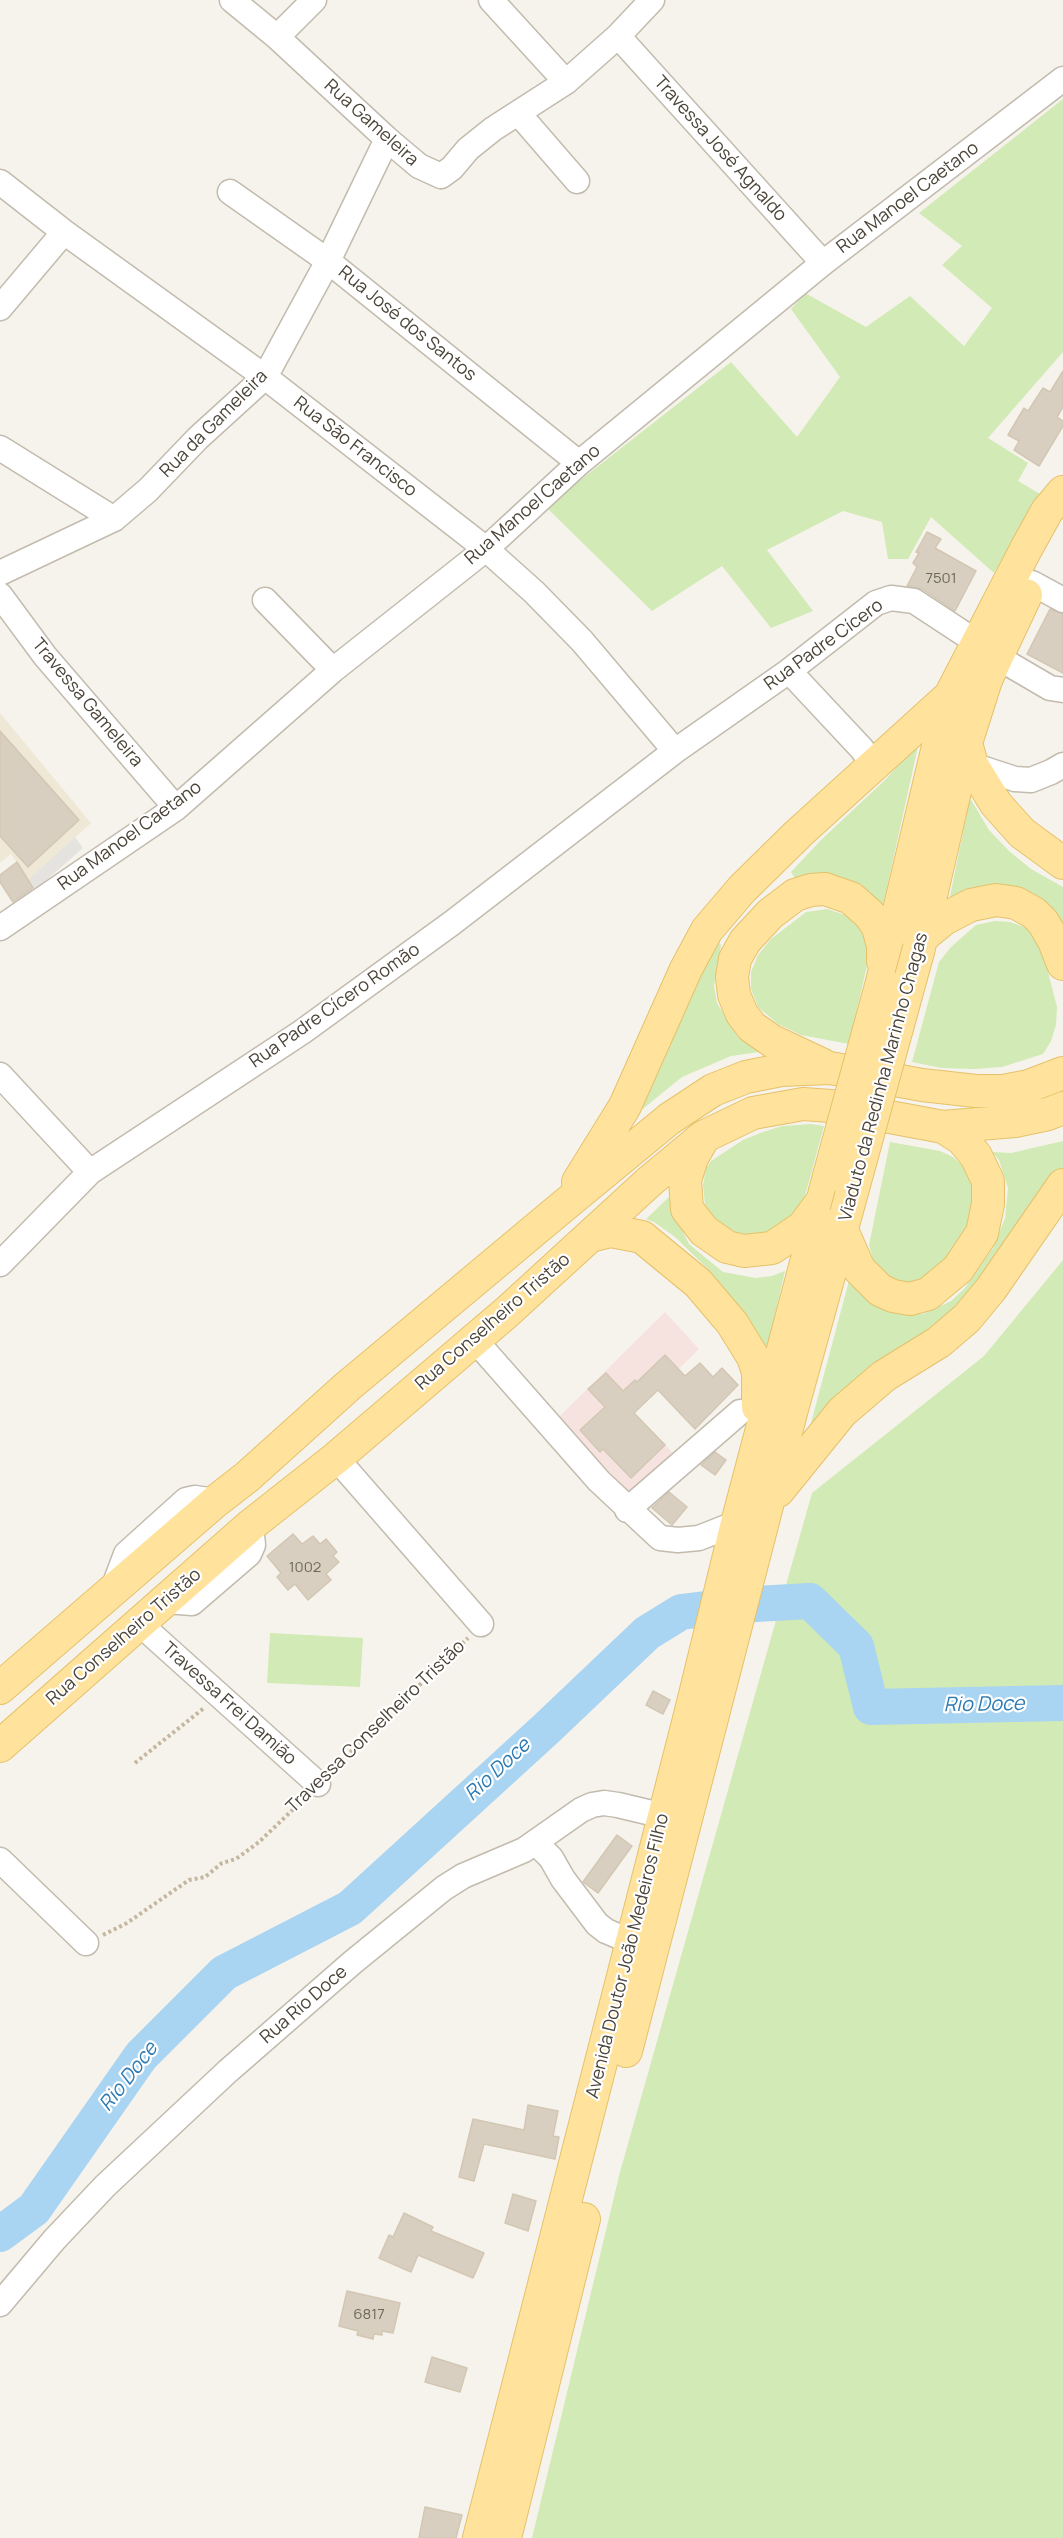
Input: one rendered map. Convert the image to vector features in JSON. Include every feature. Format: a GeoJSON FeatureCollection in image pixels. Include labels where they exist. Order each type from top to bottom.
{"type":"FeatureCollection","features":[{"type":"Feature","properties":{"kind":"main road"},"geometry":{"type":"LineString","coordinates":[[1063,492],[1047,511],[1026,549],[987,650],[986,680],[969,754],[996,804],[1006,816],[1022,833],[1063,863]]}},
{"type":"Feature","properties":{"kind":"main road"},"geometry":{"type":"LineString","coordinates":[[561,1208],[625,1106],[686,969],[707,930],[750,881],[873,765],[948,702],[987,650],[1032,583],[1063,512]]}},
{"type":"Feature","properties":{"kind":"main road","name":"Viaduto da Redinha Marinho Chagas"},"geometry":{"type":"LineString","coordinates":[[792,1409],[882,979],[948,702]]}},
{"type":"Feature","properties":{"kind":"main road","name":"Viaduto da Redinha Marinho Chagas"},"geometry":{"type":"LineString","coordinates":[[776,1374],[835,1205],[921,942],[969,754]]}},
{"type":"Feature","properties":{"kind":"main road"},"geometry":{"type":"LineString","coordinates":[[882,979],[883,946],[878,927],[860,905],[840,893],[825,889],[811,890],[795,896],[770,914],[745,941],[735,959],[732,977],[734,995],[742,1014],[752,1027],[772,1041],[830,1068],[922,1085],[976,1091],[1003,1091],[1056,1076],[1063,1052]]}},
{"type":"Feature","properties":{"kind":"main road"},"geometry":{"type":"LineString","coordinates":[[921,942],[957,911],[971,905],[996,900],[1016,903],[1034,913],[1043,922],[1060,951]]}},
{"type":"Feature","properties":{"kind":"main road"},"geometry":{"type":"LineString","coordinates":[[0,1688],[216,1501],[247,1477],[348,1386],[669,1119],[713,1090],[731,1082],[762,1073],[830,1068]]}},
{"type":"Feature","properties":{"kind":"main road","name":"Rua Conselheiro Tristão"},"geometry":{"type":"LineString","coordinates":[[0,1746],[251,1525],[336,1458],[474,1339],[650,1181],[703,1137],[753,1113],[803,1104],[831,1106],[943,1127],[1015,1121],[1048,1114],[1063,1108]]}},
{"type":"Feature","properties":{"kind":"main road"},"geometry":{"type":"LineString","coordinates":[[703,1137],[692,1158],[685,1180],[687,1209],[704,1231],[727,1247],[744,1251],[772,1248],[835,1205],[859,1269],[880,1290],[893,1296],[910,1299],[928,1294],[958,1269],[982,1233],[988,1204],[988,1181],[976,1155],[962,1138],[943,1127]]}},
{"type":"Feature","properties":{"kind":"main road"},"geometry":{"type":"LineString","coordinates":[[758,1497],[792,1472],[842,1412],[884,1376],[939,1342],[966,1318],[991,1289],[1063,1185]]}},
{"type":"Feature","properties":{"kind":"main road"},"geometry":{"type":"LineString","coordinates":[[590,1236],[611,1231],[642,1237],[698,1282],[746,1344],[758,1372],[758,1497]]}},
{"type":"Feature","properties":{"kind":"main road","name":"Avenida Doutor João Medeiros Filho"},"geometry":{"type":"LineString","coordinates":[[758,1497],[776,1374]]}},
{"type":"Feature","properties":{"kind":"main road","name":"Avenida Doutor João Medeiros Filho"},"geometry":{"type":"LineString","coordinates":[[505,2538],[618,2081],[743,1534],[792,1409]]}},
{"type":"Feature","properties":{"kind":"main road","name":"Avenida Doutor João Medeiros Filho"},"geometry":{"type":"LineString","coordinates":[[479,2538],[664,1816],[704,1711]]}},
{"type":"Feature","properties":{"kind":"street","name":"Rua Gameleira"},"geometry":{"type":"LineString","coordinates":[[232,0],[277,37],[419,166],[441,176],[493,129],[566,82],[618,36],[652,0]]}},
{"type":"Feature","properties":{"kind":"street"},"geometry":{"type":"LineString","coordinates":[[277,37],[314,0]]}},
{"type":"Feature","properties":{"kind":"street"},"geometry":{"type":"LineString","coordinates":[[491,0],[566,82]]}},
{"type":"Feature","properties":{"kind":"street","name":"Travessa José Agnaldo"},"geometry":{"type":"LineString","coordinates":[[618,36],[823,263]]}},
{"type":"Feature","properties":{"kind":"street","name":"Rua Manoel Caetano"},"geometry":{"type":"LineString","coordinates":[[0,928],[176,808],[333,670],[486,549],[579,463],[823,263],[1063,79]]}},
{"type":"Feature","properties":{"kind":"street"},"geometry":{"type":"LineString","coordinates":[[519,114],[577,181]]}},
{"type":"Feature","properties":{"kind":"street","name":"Rua da Gameleira"},"geometry":{"type":"LineString","coordinates":[[0,573],[114,519],[148,490],[198,438],[265,376],[328,261],[387,139]]}},
{"type":"Feature","properties":{"kind":"street","name":"Rua São Francisco"},"geometry":{"type":"LineString","coordinates":[[0,182],[64,232],[265,376],[486,549],[582,641],[675,751]]}},
{"type":"Feature","properties":{"kind":"street","name":"Rua José dos Santos"},"geometry":{"type":"LineString","coordinates":[[230,192],[328,261],[579,463]]}},
{"type":"Feature","properties":{"kind":"street"},"geometry":{"type":"LineString","coordinates":[[0,308],[64,232]]}},
{"type":"Feature","properties":{"kind":"street"},"geometry":{"type":"LineString","coordinates":[[0,448],[114,519]]}},
{"type":"Feature","properties":{"kind":"street"},"geometry":{"type":"LineString","coordinates":[[1032,583],[1063,600]]}},
{"type":"Feature","properties":{"kind":"street","name":"Travessa Gameleira"},"geometry":{"type":"LineString","coordinates":[[0,595],[45,656],[176,808]]}},
{"type":"Feature","properties":{"kind":"street","name":"Rua Padre Cícero"},"geometry":{"type":"LineString","coordinates":[[675,751],[789,671],[876,603],[891,598],[914,601],[987,650],[1050,688],[1063,690]]}},
{"type":"Feature","properties":{"kind":"street"},"geometry":{"type":"LineString","coordinates":[[265,600],[333,670]]}},
{"type":"Feature","properties":{"kind":"street"},"geometry":{"type":"LineString","coordinates":[[789,671],[862,749],[873,765]]}},
{"type":"Feature","properties":{"kind":"street","name":"Rua Padre Cícero Romão"},"geometry":{"type":"LineString","coordinates":[[3,1256],[90,1172],[311,1026],[452,923],[675,751]]}},
{"type":"Feature","properties":{"kind":"street"},"geometry":{"type":"LineString","coordinates":[[969,754],[1016,779],[1031,780],[1063,765]]}},
{"type":"Feature","properties":{"kind":"street"},"geometry":{"type":"LineString","coordinates":[[0,1075],[90,1172]]}},
{"type":"Feature","properties":{"kind":"street"},"geometry":{"type":"LineString","coordinates":[[474,1339],[599,1481],[627,1510],[660,1538],[678,1540],[743,1534]]}},
{"type":"Feature","properties":{"kind":"street"},"geometry":{"type":"LineString","coordinates":[[627,1510],[740,1413]]}},
{"type":"Feature","properties":{"kind":"street"},"geometry":{"type":"LineString","coordinates":[[336,1458],[481,1624]]}},
{"type":"Feature","properties":{"kind":"street","name":"Travessa Frei Damião"},"geometry":{"type":"LineString","coordinates":[[140,1624],[318,1784]]}},
{"type":"Feature","properties":{"kind":"street","name":"Rua Rio Doce"},"geometry":{"type":"LineString","coordinates":[[0,2304],[54,2240],[105,2186],[228,2071],[415,1911],[463,1876],[510,1857],[536,1843],[581,1810],[592,1805],[618,1805],[664,1816]]}},
{"type":"Feature","properties":{"kind":"street"},"geometry":{"type":"LineString","coordinates":[[536,1843],[551,1858],[563,1880],[597,1924],[606,1931],[632,1942]]}},
{"type":"Feature","properties":{"kind":"street"},"geometry":{"type":"LineString","coordinates":[[0,1860],[86,1943]]}},
{"type":"Feature","properties":{"kind":"path","name":"Travessa Conselheiro Tristão"},"geometry":{"type":"LineString","coordinates":[[86,1943],[127,1923],[189,1880],[205,1877],[222,1863],[236,1860],[259,1842],[481,1624]]}},
{"type":"Feature","properties":{"kind":"path"},"geometry":{"type":"LineString","coordinates":[[135,1763],[222,1696]]}},
{"type":"Feature","properties":{"kind":"shaded area"},"geometry":{"type":"Polygon","coordinates":[[[0,713],[91,823],[28,880],[11,854],[0,863],[0,713]]]}},
{"type":"Feature","properties":{"kind":"shaded area"},"geometry":{"type":"Polygon","coordinates":[[[75,837],[83,848],[35,890],[28,880],[75,837]]]}},
{"type":"Feature","properties":{"kind":"shaded area"},"geometry":{"type":"Polygon","coordinates":[[[665,1312],[699,1349],[634,1413],[677,1457],[631,1494],[558,1418],[665,1312]]]}},
{"type":"Feature","properties":{"kind":"green space"},"geometry":{"type":"Polygon","coordinates":[[[1063,99],[1063,352],[988,438],[1028,463],[1018,481],[1040,494],[994,573],[931,517],[908,559],[888,559],[882,522],[843,511],[767,550],[813,611],[771,628],[722,566],[652,611],[546,507],[731,362],[797,437],[840,377],[791,309],[805,293],[866,327],[910,296],[964,346],[992,308],[942,265],[962,246],[919,213],[1063,99]]]}},
{"type":"Feature","properties":{"kind":"green space"},"geometry":{"type":"Polygon","coordinates":[[[919,742],[882,910],[797,882],[791,872],[821,840],[885,780],[919,742]]]}},
{"type":"Feature","properties":{"kind":"green space"},"geometry":{"type":"Polygon","coordinates":[[[970,798],[989,830],[1009,851],[1031,869],[1063,887],[1063,926],[948,906],[970,798]]]}},
{"type":"Feature","properties":{"kind":"green space"},"geometry":{"type":"Polygon","coordinates":[[[827,909],[852,917],[862,928],[867,940],[869,957],[849,1044],[801,1035],[778,1024],[758,1007],[751,989],[751,972],[758,955],[771,939],[806,912],[827,909]]]}},
{"type":"Feature","properties":{"kind":"green space"},"geometry":{"type":"Polygon","coordinates":[[[995,921],[1010,922],[1027,928],[1041,944],[1057,1007],[1056,1025],[1051,1041],[1043,1054],[1002,1067],[941,1068],[912,1062],[939,962],[951,947],[976,925],[995,921]]]}},
{"type":"Feature","properties":{"kind":"green space"},"geometry":{"type":"Polygon","coordinates":[[[716,939],[721,945],[714,986],[717,1003],[738,1037],[759,1052],[731,1056],[682,1077],[634,1116],[716,939]]]}},
{"type":"Feature","properties":{"kind":"green space"},"geometry":{"type":"Polygon","coordinates":[[[811,1124],[824,1126],[805,1196],[797,1214],[788,1226],[747,1240],[721,1227],[705,1204],[703,1185],[706,1169],[711,1161],[743,1140],[763,1132],[782,1126],[811,1124]]]}},
{"type":"Feature","properties":{"kind":"green space"},"geometry":{"type":"Polygon","coordinates":[[[1063,1141],[1063,1167],[967,1296],[952,1312],[811,1423],[850,1277],[908,1314],[923,1314],[951,1301],[964,1289],[993,1248],[1005,1218],[1008,1188],[999,1160],[992,1152],[1011,1153],[1063,1141]]]}},
{"type":"Feature","properties":{"kind":"green space"},"geometry":{"type":"Polygon","coordinates":[[[890,1142],[940,1151],[953,1157],[964,1167],[975,1192],[972,1218],[960,1240],[943,1266],[920,1284],[905,1283],[882,1273],[873,1260],[869,1245],[890,1142]]]}},
{"type":"Feature","properties":{"kind":"green space"},"geometry":{"type":"Polygon","coordinates":[[[670,1196],[673,1211],[689,1244],[723,1272],[756,1278],[772,1276],[785,1271],[767,1349],[733,1299],[709,1270],[675,1237],[646,1219],[670,1196]]]}},
{"type":"Feature","properties":{"kind":"green space"},"geometry":{"type":"Polygon","coordinates":[[[1063,1260],[1063,2538],[532,2538],[620,2172],[812,1493],[984,1356],[1063,1260]]]}},
{"type":"Feature","properties":{"kind":"green space"},"geometry":{"type":"Polygon","coordinates":[[[270,1633],[363,1638],[360,1687],[267,1683],[270,1633]]]}},
{"type":"Feature","properties":{"kind":"building"},"geometry":{"type":"Polygon","coordinates":[[[1063,371],[1063,407],[1057,417],[1063,421],[1063,426],[1039,466],[1014,450],[1019,441],[1008,435],[1024,408],[1028,411],[1043,388],[1050,392],[1063,371]]]}},
{"type":"Feature","properties":{"kind":"building"},"geometry":{"type":"Polygon","coordinates":[[[927,532],[941,539],[935,548],[976,571],[955,611],[922,589],[907,586],[917,567],[913,563],[919,553],[916,552],[927,532]]]}},
{"type":"Feature","properties":{"kind":"building"},"geometry":{"type":"Polygon","coordinates":[[[1050,609],[1063,614],[1063,673],[1027,654],[1050,609]]]}},
{"type":"Feature","properties":{"kind":"building"},"geometry":{"type":"Polygon","coordinates":[[[0,731],[79,820],[28,867],[0,836],[0,731]]]}},
{"type":"Feature","properties":{"kind":"building"},"geometry":{"type":"Polygon","coordinates":[[[17,862],[33,888],[13,902],[0,882],[0,875],[17,862]]]}},
{"type":"Feature","properties":{"kind":"building"},"geometry":{"type":"Polygon","coordinates":[[[665,1355],[685,1376],[700,1363],[713,1377],[722,1368],[738,1385],[695,1429],[658,1390],[634,1413],[665,1445],[631,1478],[603,1449],[600,1452],[580,1430],[605,1407],[588,1389],[606,1373],[623,1391],[635,1380],[637,1382],[665,1355]]]}},
{"type":"Feature","properties":{"kind":"building"},"geometry":{"type":"Polygon","coordinates":[[[715,1452],[726,1460],[715,1475],[701,1465],[715,1452]]]}},
{"type":"Feature","properties":{"kind":"building"},"geometry":{"type":"Polygon","coordinates":[[[669,1492],[687,1507],[672,1525],[652,1508],[669,1492]]]}},
{"type":"Feature","properties":{"kind":"building"},"geometry":{"type":"Polygon","coordinates":[[[293,1534],[302,1544],[313,1536],[320,1544],[326,1539],[337,1552],[333,1556],[339,1562],[326,1574],[331,1580],[308,1600],[295,1584],[288,1590],[277,1577],[281,1573],[267,1556],[293,1534]]]}},
{"type":"Feature","properties":{"kind":"building"},"geometry":{"type":"Polygon","coordinates":[[[653,1691],[670,1700],[663,1714],[646,1705],[653,1691]]]}},
{"type":"Feature","properties":{"kind":"building"},"geometry":{"type":"Polygon","coordinates":[[[617,1835],[632,1846],[598,1893],[583,1882],[617,1835]]]}},
{"type":"Feature","properties":{"kind":"building"},"geometry":{"type":"Polygon","coordinates":[[[528,2105],[558,2111],[553,2136],[559,2137],[555,2159],[484,2144],[474,2181],[459,2177],[473,2119],[524,2130],[528,2105]]]}},
{"type":"Feature","properties":{"kind":"building"},"geometry":{"type":"Polygon","coordinates":[[[513,2194],[536,2201],[528,2231],[505,2223],[513,2194]]]}},
{"type":"Feature","properties":{"kind":"building"},"geometry":{"type":"Polygon","coordinates":[[[404,2213],[433,2227],[431,2231],[484,2253],[473,2278],[418,2255],[411,2272],[379,2258],[389,2235],[393,2237],[404,2213]]]}},
{"type":"Feature","properties":{"kind":"building"},"geometry":{"type":"Polygon","coordinates":[[[347,2291],[400,2303],[393,2333],[382,2331],[382,2335],[374,2334],[373,2339],[357,2335],[358,2331],[339,2326],[347,2291]]]}},
{"type":"Feature","properties":{"kind":"building"},"geometry":{"type":"Polygon","coordinates":[[[432,2357],[467,2368],[460,2392],[425,2382],[432,2357]]]}},
{"type":"Feature","properties":{"kind":"building"},"geometry":{"type":"Polygon","coordinates":[[[425,2507],[462,2515],[456,2538],[419,2538],[425,2507]]]}},
{"type":"Feature","properties":{"kind":"waterway","name":"Rio Doce"},"geometry":{"type":"LineString","coordinates":[[0,2234],[34,2209],[141,2056],[224,1973],[350,1908],[546,1729],[647,1633],[681,1612],[737,1605],[810,1601],[856,1646],[871,1707],[1063,1703]]}}]}
